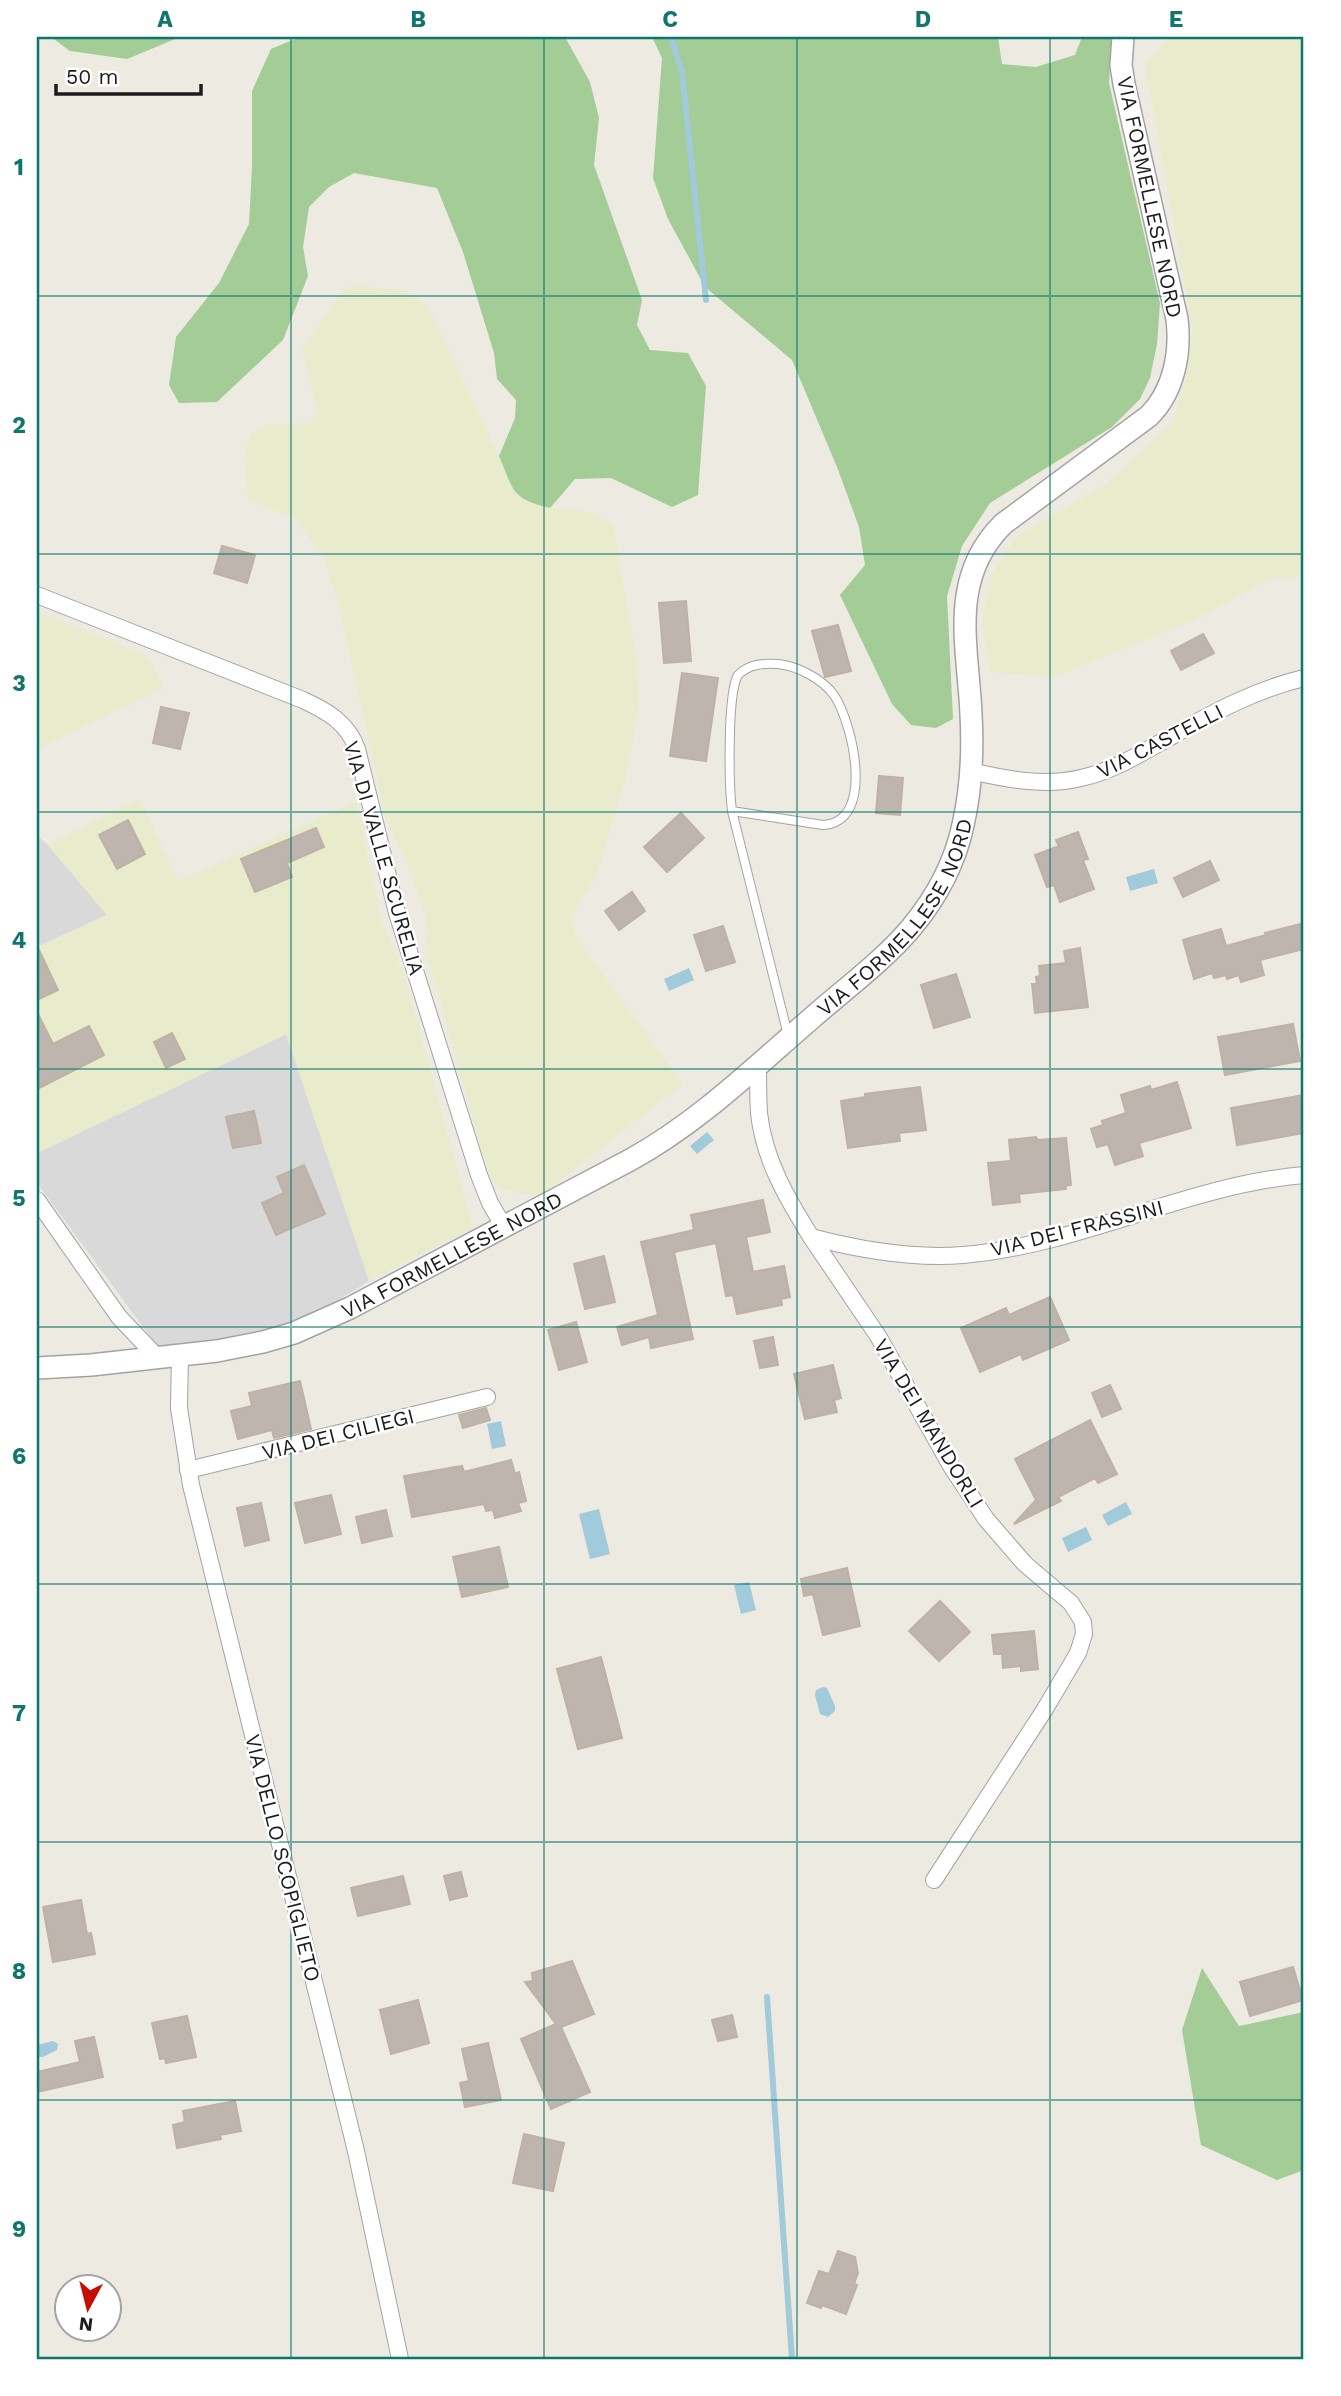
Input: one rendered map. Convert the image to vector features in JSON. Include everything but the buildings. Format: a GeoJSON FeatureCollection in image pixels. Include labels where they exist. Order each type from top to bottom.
{"type":"FeatureCollection","features":[{"type":"Feature","properties":{"kind":"street","name":"VIA FORMELLESE NORD"},"geometry":{"type":"LineString","coordinates":[[37,1368],[180,1355],[255,1344],[310,1327],[351,1308],[653,1146],[718,1100],[912,927],[947,872],[960,838],[970,771],[972,719],[964,608],[971,577],[981,552],[993,534],[1008,520],[1149,416],[1166,392],[1176,363],[1178,330],[1175,308],[1124,84],[1121,65],[1123,37]]}},
{"type":"Feature","properties":{"kind":"street","name":"VIA DI VALLE SCURELIA"},"geometry":{"type":"LineString","coordinates":[[37,595],[303,700],[327,712],[344,726],[358,749],[400,920],[479,1175],[490,1203],[504,1227]]}},
{"type":"Feature","properties":{"kind":"street","name":"VIA CASTELLI"},"geometry":{"type":"LineString","coordinates":[[970,771],[1033,782],[1068,781],[1091,776],[1121,765],[1234,704],[1304,678]]}},
{"type":"Feature","properties":{"kind":"street","name":"VIA DEI MANDORLI"},"geometry":{"type":"LineString","coordinates":[[758,1065],[759,1114],[768,1154],[779,1184],[811,1237],[878,1336],[951,1466],[986,1519],[1025,1564],[1071,1603],[1083,1622],[1084,1634],[1078,1653],[1045,1709],[934,1880]]}},
{"type":"Feature","properties":{"kind":"street","name":"VIA DEI FRASSINI"},"geometry":{"type":"LineString","coordinates":[[811,1237],[846,1246],[933,1256],[998,1251],[1051,1239],[1236,1185],[1304,1175]]}},
{"type":"Feature","properties":{"kind":"street"},"geometry":{"type":"LineString","coordinates":[[37,1200],[119,1317],[158,1357]]}},
{"type":"Feature","properties":{"kind":"street","name":"VIA DELLO SCOPIGLIETO"},"geometry":{"type":"LineString","coordinates":[[180,1355],[179,1408],[188,1470],[356,2151],[400,2359]]}},
{"type":"Feature","properties":{"kind":"street","name":"VIA DEI CILIEGI"},"geometry":{"type":"LineString","coordinates":[[188,1470],[487,1397]]}},
{"type":"Feature","properties":{"kind":"lane"},"geometry":{"type":"LineString","coordinates":[[732,811],[823,825],[834,824],[848,814],[854,800],[855,781],[849,730],[832,693],[814,678],[794,668],[769,664],[749,667],[738,675],[732,696],[729,778],[732,811],[788,1038]]}},
{"type":"Feature","properties":{"kind":"shaded area"},"geometry":{"type":"Polygon","coordinates":[[[37,836],[47,844],[107,915],[37,947],[37,836]]]}},
{"type":"Feature","properties":{"kind":"shaded area"},"geometry":{"type":"Polygon","coordinates":[[[287,1034],[369,1281],[332,1304],[275,1329],[197,1347],[157,1346],[37,1183],[37,1153],[287,1034]]]}},
{"type":"Feature","properties":{"kind":"green space"},"geometry":{"type":"Polygon","coordinates":[[[51,37],[180,37],[127,59],[70,51],[51,37]]]}},
{"type":"Feature","properties":{"kind":"green space"},"geometry":{"type":"Polygon","coordinates":[[[300,37],[565,37],[590,82],[599,118],[594,165],[642,300],[637,325],[650,350],[688,353],[706,386],[698,495],[672,507],[611,478],[575,479],[550,508],[521,497],[511,485],[499,456],[515,418],[516,400],[497,379],[494,353],[463,252],[437,188],[354,173],[329,187],[309,207],[303,247],[308,276],[283,340],[217,402],[179,403],[169,385],[176,337],[219,283],[249,224],[252,91],[271,49],[300,37]]]}},
{"type":"Feature","properties":{"kind":"green space"},"geometry":{"type":"Polygon","coordinates":[[[652,37],[998,37],[1002,64],[1036,67],[1075,55],[1082,37],[1112,37],[1109,83],[1160,303],[1157,344],[1150,378],[1140,399],[1112,427],[990,503],[962,546],[947,596],[953,719],[936,728],[911,725],[892,704],[840,595],[865,565],[859,527],[792,360],[705,287],[668,219],[653,178],[662,58],[652,37]]]}},
{"type":"Feature","properties":{"kind":"green space"},"geometry":{"type":"Polygon","coordinates":[[[1170,37],[1300,37],[1304,85],[1304,577],[1272,578],[1197,619],[1053,677],[990,672],[982,622],[992,573],[1017,536],[1106,484],[1172,422],[1184,389],[1193,332],[1145,64],[1170,37]]]}},
{"type":"Feature","properties":{"kind":"green space"},"geometry":{"type":"Polygon","coordinates":[[[353,286],[404,290],[428,306],[516,495],[529,503],[600,516],[613,526],[637,661],[639,708],[625,781],[596,877],[572,915],[575,935],[683,1084],[539,1197],[502,1189],[490,1179],[429,961],[425,914],[412,875],[386,819],[339,606],[325,560],[296,519],[248,499],[245,453],[250,434],[266,425],[310,423],[318,414],[302,348],[342,293],[353,286]]]}},
{"type":"Feature","properties":{"kind":"green space"},"geometry":{"type":"Polygon","coordinates":[[[37,611],[147,656],[164,688],[37,749],[37,611]]]}},
{"type":"Feature","properties":{"kind":"green space"},"geometry":{"type":"Polygon","coordinates":[[[140,799],[178,881],[356,802],[382,922],[405,978],[473,1228],[369,1281],[286,1034],[37,1153],[37,947],[107,915],[47,844],[140,799]]]}},
{"type":"Feature","properties":{"kind":"green space"},"geometry":{"type":"Polygon","coordinates":[[[1202,1968],[1239,2026],[1304,2012],[1304,2170],[1277,2180],[1201,2145],[1182,2030],[1202,1968]]]}},
{"type":"Feature","properties":{"kind":"water"},"geometry":{"type":"Polygon","coordinates":[[[1154,869],[1158,883],[1130,891],[1126,877],[1154,869]]]}},
{"type":"Feature","properties":{"kind":"water"},"geometry":{"type":"Polygon","coordinates":[[[689,968],[694,980],[669,991],[664,979],[689,968]]]}},
{"type":"Feature","properties":{"kind":"water"},"geometry":{"type":"Polygon","coordinates":[[[707,1132],[714,1140],[697,1154],[690,1146],[707,1132]]]}},
{"type":"Feature","properties":{"kind":"water"},"geometry":{"type":"Polygon","coordinates":[[[501,1421],[506,1446],[492,1449],[487,1424],[501,1421]]]}},
{"type":"Feature","properties":{"kind":"water"},"geometry":{"type":"Polygon","coordinates":[[[1126,1502],[1132,1514],[1108,1526],[1102,1515],[1126,1502]]]}},
{"type":"Feature","properties":{"kind":"water"},"geometry":{"type":"Polygon","coordinates":[[[599,1509],[610,1554],[590,1559],[579,1514],[599,1509]]]}},
{"type":"Feature","properties":{"kind":"water"},"geometry":{"type":"Polygon","coordinates":[[[1086,1527],[1092,1540],[1068,1552],[1062,1538],[1086,1527]]]}},
{"type":"Feature","properties":{"kind":"water"},"geometry":{"type":"Polygon","coordinates":[[[749,1582],[756,1610],[741,1614],[734,1585],[749,1582]]]}},
{"type":"Feature","properties":{"kind":"water"},"geometry":{"type":"Polygon","coordinates":[[[827,1688],[835,1706],[835,1711],[828,1717],[820,1714],[815,1695],[816,1690],[827,1688]]]}},
{"type":"Feature","properties":{"kind":"water"},"geometry":{"type":"Polygon","coordinates":[[[53,2041],[58,2044],[57,2050],[37,2057],[37,2045],[53,2041]]]}},
{"type":"Feature","properties":{"kind":"waterway"},"geometry":{"type":"LineString","coordinates":[[671,37],[682,72],[706,300]]}},
{"type":"Feature","properties":{"kind":"waterway"},"geometry":{"type":"LineString","coordinates":[[767,1997],[792,2359]]}}]}
